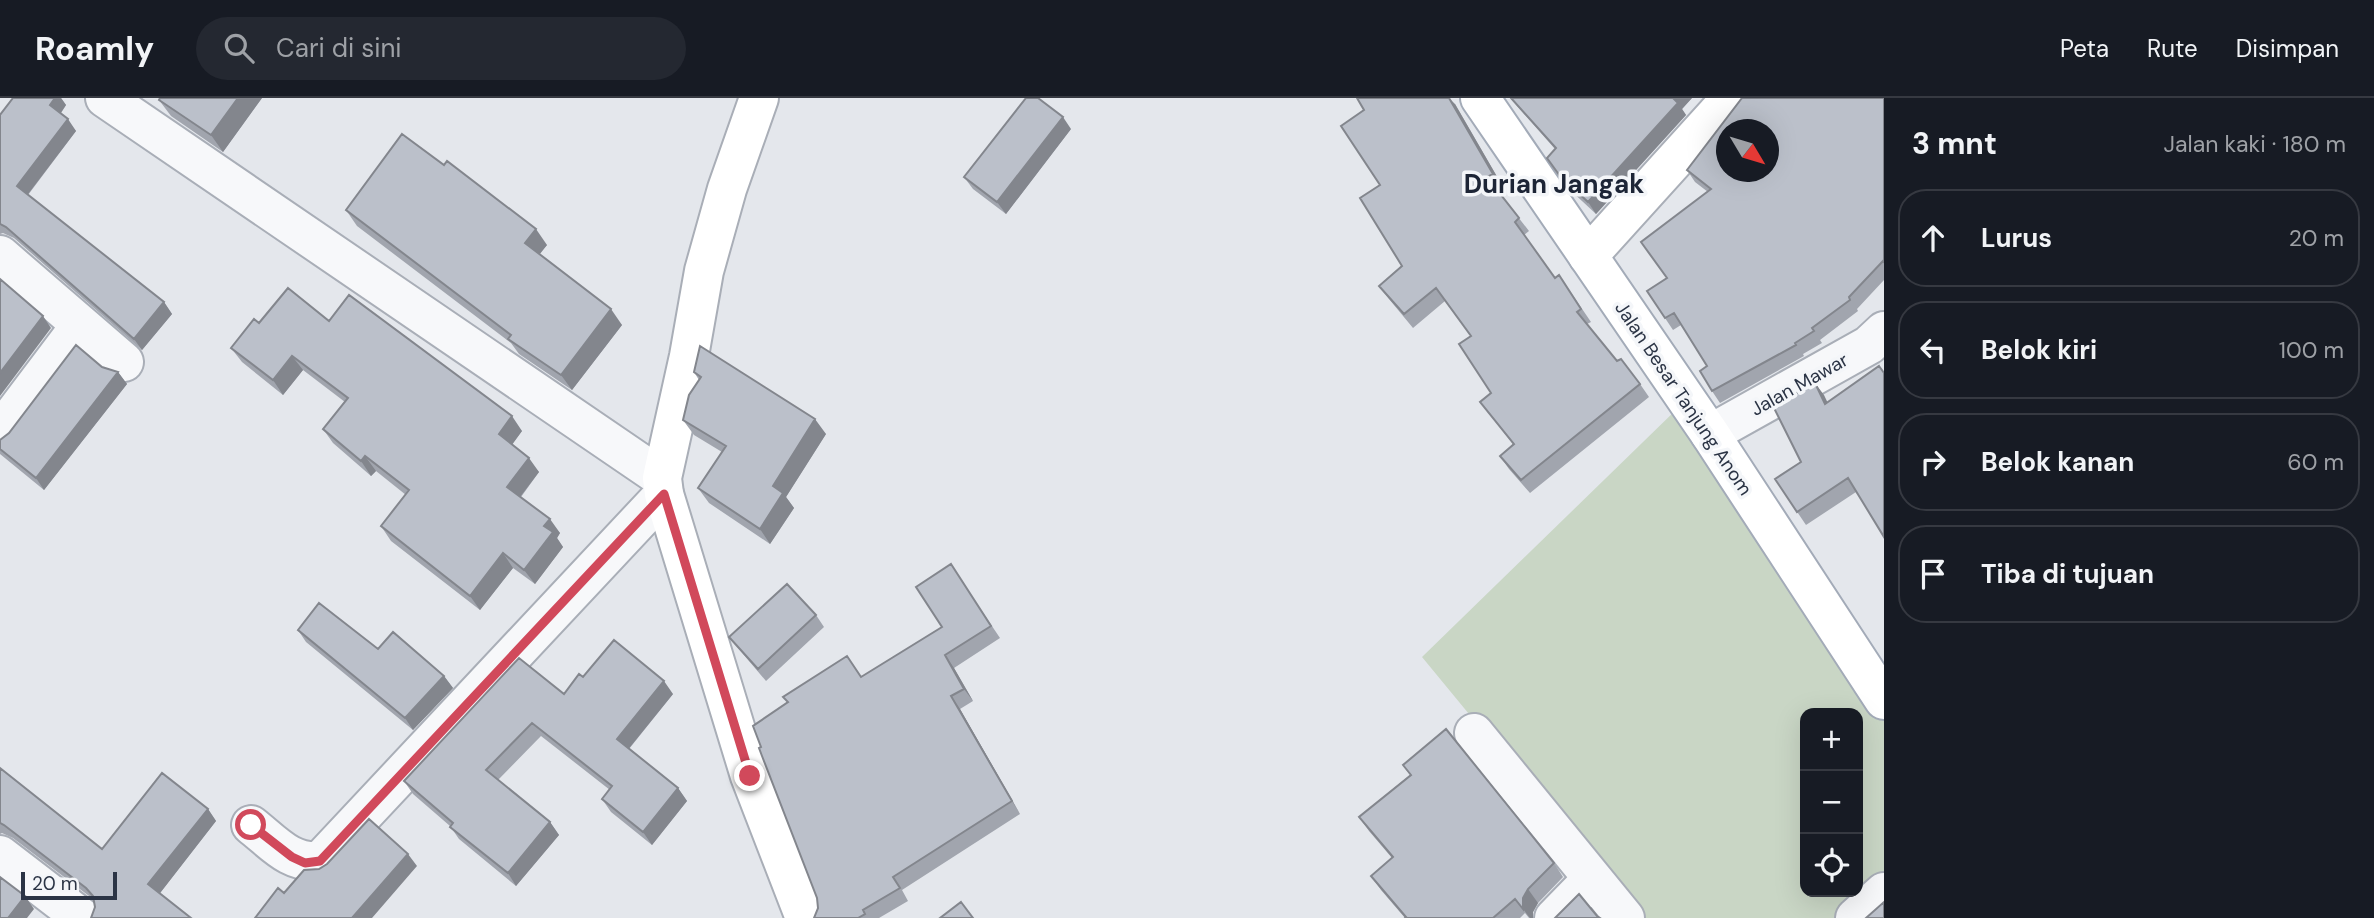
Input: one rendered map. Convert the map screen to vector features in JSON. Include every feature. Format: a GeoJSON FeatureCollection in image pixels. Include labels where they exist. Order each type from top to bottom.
{"type":"FeatureCollection","features":[{"type":"Feature","properties":{"kind":"main road"},"geometry":{"type":"LineString","coordinates":[[759,98],[727,189],[704,271],[663,486],[750,776],[805,918]]}},
{"type":"Feature","properties":{"kind":"main road","name":"Jalan Besar Tanjung Anom"},"geometry":{"type":"LineString","coordinates":[[1480,98],[1710,434],[1884,700]]}},
{"type":"Feature","properties":{"kind":"main road"},"geometry":{"type":"LineString","coordinates":[[1588,256],[1731,98]]}},
{"type":"Feature","properties":{"kind":"street"},"geometry":{"type":"LineString","coordinates":[[105,98],[663,486],[320,861],[305,863],[292,857],[251,825]]}},
{"type":"Feature","properties":{"kind":"street"},"geometry":{"type":"LineString","coordinates":[[0,255],[124,362]]}},
{"type":"Feature","properties":{"kind":"street"},"geometry":{"type":"LineString","coordinates":[[0,432],[80,326]]}},
{"type":"Feature","properties":{"kind":"street","name":"Jalan Mawar"},"geometry":{"type":"LineString","coordinates":[[1710,434],[1869,345],[1884,331]]}},
{"type":"Feature","properties":{"kind":"street"},"geometry":{"type":"LineString","coordinates":[[1474,733],[1625,918]]}},
{"type":"Feature","properties":{"kind":"street"},"geometry":{"type":"LineString","coordinates":[[0,855],[82,918]]}},
{"type":"Feature","properties":{"kind":"street"},"geometry":{"type":"LineString","coordinates":[[1554,918],[1592,879]]}},
{"type":"Feature","properties":{"kind":"street"},"geometry":{"type":"LineString","coordinates":[[1855,918],[1884,892]]}},
{"type":"Feature","properties":{"kind":"green space"},"geometry":{"type":"Polygon","coordinates":[[[1679,407],[1884,718],[1884,881],[1842,918],[1637,918],[1422,657],[1679,407]]]}},
{"type":"Feature","properties":{"kind":"building"},"geometry":{"type":"Polygon","coordinates":[[[13,98],[55,98],[50,105],[68,119],[17,186],[164,302],[134,339],[0,224],[0,115],[13,98]]]}},
{"type":"Feature","properties":{"kind":"building"},"geometry":{"type":"Polygon","coordinates":[[[238,98],[211,135],[159,100],[238,98]]]}},
{"type":"Feature","properties":{"kind":"building"},"geometry":{"type":"Polygon","coordinates":[[[1026,98],[1038,98],[1063,117],[997,202],[964,177],[1026,98]]]}},
{"type":"Feature","properties":{"kind":"building"},"geometry":{"type":"Polygon","coordinates":[[[1357,98],[1449,98],[1493,174],[1487,177],[1519,218],[1515,222],[1555,278],[1559,275],[1581,309],[1577,312],[1617,361],[1621,359],[1640,384],[1521,480],[1500,456],[1514,444],[1480,402],[1491,393],[1459,344],[1471,336],[1436,288],[1404,314],[1379,286],[1402,266],[1360,198],[1380,185],[1341,126],[1364,110],[1357,98]]]}},
{"type":"Feature","properties":{"kind":"building"},"geometry":{"type":"Polygon","coordinates":[[[1511,98],[1673,98],[1678,103],[1588,202],[1560,176],[1547,158],[1556,148],[1511,98]]]}},
{"type":"Feature","properties":{"kind":"building"},"geometry":{"type":"Polygon","coordinates":[[[1742,98],[1884,98],[1884,262],[1849,297],[1850,300],[1812,328],[1814,331],[1795,343],[1796,345],[1712,391],[1700,371],[1707,366],[1674,313],[1665,318],[1647,291],[1667,278],[1641,242],[1711,189],[1687,170],[1716,132],[1716,182],[1779,182],[1779,119],[1726,119],[1742,98]]]}},
{"type":"Feature","properties":{"kind":"building"},"geometry":{"type":"Polygon","coordinates":[[[402,134],[444,165],[447,161],[536,229],[525,243],[611,309],[561,375],[508,339],[511,335],[346,210],[402,134]]]}},
{"type":"Feature","properties":{"kind":"building"},"geometry":{"type":"Polygon","coordinates":[[[0,279],[43,316],[0,373],[0,279]]]}},
{"type":"Feature","properties":{"kind":"building"},"geometry":{"type":"Polygon","coordinates":[[[288,288],[329,321],[349,295],[512,416],[499,434],[529,458],[507,487],[550,519],[544,526],[553,532],[524,570],[503,553],[470,596],[381,526],[409,490],[365,456],[361,461],[323,429],[348,398],[292,356],[273,380],[231,348],[254,319],[259,323],[288,288]]]}},
{"type":"Feature","properties":{"kind":"building"},"geometry":{"type":"Polygon","coordinates":[[[76,345],[102,367],[118,372],[36,478],[0,449],[0,440],[9,433],[76,345]]]}},
{"type":"Feature","properties":{"kind":"building"},"geometry":{"type":"Polygon","coordinates":[[[700,346],[815,419],[773,486],[783,493],[760,529],[698,488],[726,446],[683,420],[689,395],[701,377],[694,372],[700,346]]]}},
{"type":"Feature","properties":{"kind":"building"},"geometry":{"type":"Polygon","coordinates":[[[1879,366],[1884,373],[1884,537],[1848,478],[1797,512],[1775,479],[1801,462],[1773,406],[1815,383],[1825,404],[1879,366]]]}},
{"type":"Feature","properties":{"kind":"building"},"geometry":{"type":"Polygon","coordinates":[[[951,564],[991,626],[945,655],[964,689],[951,696],[1012,801],[893,877],[900,888],[863,910],[865,914],[858,918],[814,918],[818,908],[817,898],[753,726],[788,702],[783,697],[847,656],[861,677],[942,627],[916,587],[951,564]]]}},
{"type":"Feature","properties":{"kind":"building"},"geometry":{"type":"Polygon","coordinates":[[[787,584],[816,615],[758,669],[729,637],[787,584]]]}},
{"type":"Feature","properties":{"kind":"building"},"geometry":{"type":"Polygon","coordinates":[[[319,603],[378,649],[393,632],[444,676],[405,718],[298,630],[319,603]]]}},
{"type":"Feature","properties":{"kind":"building"},"geometry":{"type":"Polygon","coordinates":[[[614,640],[664,681],[617,739],[678,788],[643,832],[602,799],[612,786],[532,723],[486,770],[550,822],[508,873],[450,827],[453,823],[404,781],[519,658],[564,694],[579,674],[583,677],[614,640]]]}},
{"type":"Feature","properties":{"kind":"building"},"geometry":{"type":"Polygon","coordinates":[[[1446,729],[1554,863],[1528,889],[1523,898],[1523,909],[1515,899],[1493,918],[1405,918],[1371,876],[1393,857],[1359,817],[1411,775],[1403,765],[1446,729]]]}},
{"type":"Feature","properties":{"kind":"building"},"geometry":{"type":"Polygon","coordinates":[[[0,768],[102,849],[162,773],[208,809],[148,884],[191,918],[91,918],[95,907],[93,896],[86,888],[0,823],[0,768]]]}},
{"type":"Feature","properties":{"kind":"building"},"geometry":{"type":"Polygon","coordinates":[[[369,819],[408,854],[352,918],[255,918],[278,888],[284,893],[304,870],[319,869],[327,864],[369,819]]]}},
{"type":"Feature","properties":{"kind":"building"},"geometry":{"type":"Polygon","coordinates":[[[0,877],[25,896],[8,918],[0,918],[0,877]]]}},
{"type":"Feature","properties":{"kind":"building"},"geometry":{"type":"Polygon","coordinates":[[[1579,894],[1600,918],[1555,918],[1579,894]]]}},
{"type":"Feature","properties":{"kind":"building"},"geometry":{"type":"Polygon","coordinates":[[[961,902],[973,918],[940,918],[961,902]]]}},
{"type":"Feature","properties":{"kind":"building"},"geometry":{"type":"Polygon","coordinates":[[[1884,902],[1884,918],[1866,918],[1884,902]]]}},
{"type":"Feature","properties":{"kind":"district","name":"Durian Jangak"},"geometry":{"type":"Point","coordinates":[1554,184]}},
{"type":"Feature","properties":{"kind":"route"},"geometry":{"type":"LineString","coordinates":[[251,825],[292,857],[305,863],[320,861],[664,494],[750,776]]}}]}
